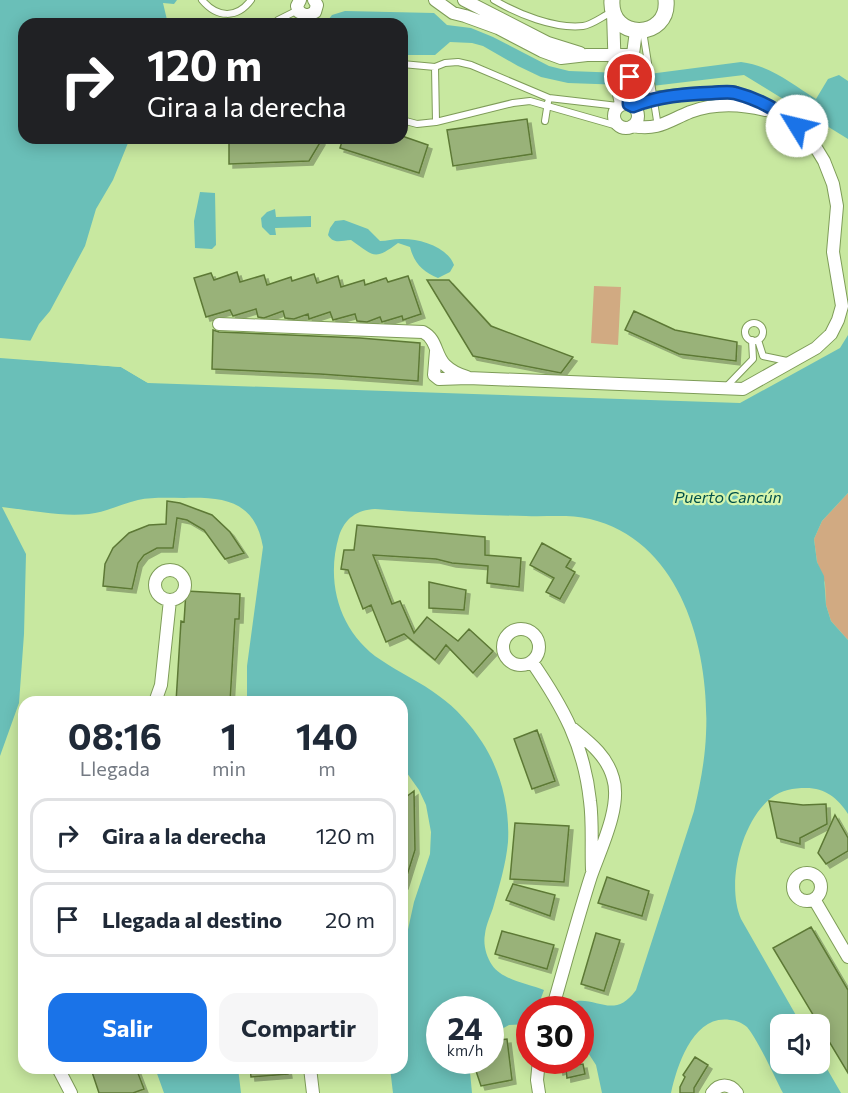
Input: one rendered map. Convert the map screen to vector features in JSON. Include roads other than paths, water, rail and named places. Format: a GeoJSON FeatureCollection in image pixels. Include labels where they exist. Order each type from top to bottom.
{"type":"FeatureCollection","features":[{"type":"Feature","properties":{"kind":"street"},"geometry":{"type":"LineString","coordinates":[[435,0],[453,13],[498,28],[542,51],[561,58],[587,55]]}},
{"type":"Feature","properties":{"kind":"street"},"geometry":{"type":"LineString","coordinates":[[464,0],[548,43],[587,55],[615,60],[632,59]]}},
{"type":"Feature","properties":{"kind":"street"},"geometry":{"type":"LineString","coordinates":[[299,5],[304,16],[310,16],[315,12],[320,1]]}},
{"type":"Feature","properties":{"kind":"street"},"geometry":{"type":"LineString","coordinates":[[612,8],[622,25],[640,31],[651,29],[662,19],[666,1]]}},
{"type":"Feature","properties":{"kind":"street"},"geometry":{"type":"LineString","coordinates":[[612,8],[615,60],[625,105]]}},
{"type":"Feature","properties":{"kind":"street"},"geometry":{"type":"LineString","coordinates":[[623,89],[640,31]]}},
{"type":"Feature","properties":{"kind":"street"},"geometry":{"type":"LineString","coordinates":[[219,324],[423,333],[429,335],[434,342],[440,367],[468,378],[743,389],[816,348],[831,334],[842,306],[833,252],[837,221],[833,184],[824,161],[810,138],[784,115],[760,102],[733,92],[718,99],[692,111],[658,127],[626,127],[615,121],[614,117],[615,109],[653,99],[718,99]]}},
{"type":"Feature","properties":{"kind":"street"},"geometry":{"type":"LineString","coordinates":[[625,105],[637,111],[638,118],[626,127]]}},
{"type":"Feature","properties":{"kind":"street"},"geometry":{"type":"LineString","coordinates":[[157,696],[161,685],[170,600]]}},
{"type":"Feature","properties":{"kind":"street"},"geometry":{"type":"LineString","coordinates":[[532,662],[554,694],[573,729],[584,762],[591,803],[592,874]]}},
{"type":"Feature","properties":{"kind":"street"},"geometry":{"type":"LineString","coordinates":[[556,996],[592,874],[607,835],[614,801],[614,780],[607,764],[596,748],[573,729]]}},
{"type":"Feature","properties":{"kind":"street"},"geometry":{"type":"LineString","coordinates":[[814,899],[848,957]]}},
{"type":"Feature","properties":{"kind":"street"},"geometry":{"type":"LineString","coordinates":[[61,1074],[71,1093]]}},
{"type":"Feature","properties":{"kind":"street"},"geometry":{"type":"LineString","coordinates":[[311,1074],[313,1093]]}},
{"type":"Feature","properties":{"kind":"street"},"geometry":{"type":"LineString","coordinates":[[539,1074],[539,1093]]}},
{"type":"Feature","properties":{"kind":"street"},"geometry":{"type":"LineString","coordinates":[[712,1093],[716,1088],[724,1085],[733,1088],[737,1093]]}},
{"type":"Feature","properties":{"kind":"lane"},"geometry":{"type":"LineString","coordinates":[[202,0],[208,7],[228,15],[244,10],[251,0]]}},
{"type":"Feature","properties":{"kind":"lane"},"geometry":{"type":"LineString","coordinates":[[494,0],[524,16],[567,26],[585,26],[612,8]]}},
{"type":"Feature","properties":{"kind":"lane"},"geometry":{"type":"LineString","coordinates":[[281,18],[299,5]]}},
{"type":"Feature","properties":{"kind":"lane"},"geometry":{"type":"LineString","coordinates":[[640,31],[649,62],[658,127]]}},
{"type":"Feature","properties":{"kind":"lane"},"geometry":{"type":"LineString","coordinates":[[408,64],[435,66],[458,62],[471,65],[548,102],[626,127]]}},
{"type":"Feature","properties":{"kind":"lane"},"geometry":{"type":"LineString","coordinates":[[435,66],[436,123]]}},
{"type":"Feature","properties":{"kind":"lane"},"geometry":{"type":"LineString","coordinates":[[408,122],[417,124],[436,123],[513,102],[625,105]]}},
{"type":"Feature","properties":{"kind":"lane"},"geometry":{"type":"LineString","coordinates":[[544,121],[548,102]]}},
{"type":"Feature","properties":{"kind":"lane"},"geometry":{"type":"LineString","coordinates":[[723,389],[753,359],[755,340],[763,356],[775,360],[793,361]]}},
{"type":"Feature","properties":{"kind":"water","name":"Puerto Cancún"},"geometry":{"type":"Polygon","coordinates":[[[0,0],[177,0],[174,4],[163,3],[167,18],[18,18],[18,144],[128,144],[113,180],[96,209],[85,246],[21,359],[121,367],[148,383],[740,403],[840,348],[848,335],[848,493],[822,521],[814,539],[817,562],[824,576],[826,605],[831,621],[848,640],[848,814],[830,795],[813,788],[779,793],[760,809],[752,822],[744,838],[736,872],[735,889],[741,919],[795,1014],[770,1014],[770,1067],[747,1027],[739,1022],[717,1020],[706,1025],[689,1044],[671,1093],[602,1093],[594,1062],[594,1003],[612,1006],[620,1004],[636,990],[694,811],[705,744],[706,702],[702,668],[695,635],[684,604],[668,575],[648,550],[622,531],[590,519],[574,517],[375,509],[352,516],[339,536],[335,554],[335,589],[339,606],[355,636],[381,660],[432,691],[463,717],[489,753],[503,790],[508,842],[506,859],[486,931],[485,950],[496,970],[516,981],[544,990],[542,996],[516,996],[516,1025],[504,1028],[504,996],[426,996],[426,1074],[470,1074],[472,1093],[393,1093],[391,1074],[408,1074],[408,930],[414,902],[430,854],[431,832],[426,805],[408,774],[408,696],[247,696],[247,666],[263,547],[253,520],[245,511],[225,501],[199,498],[143,499],[101,512],[78,515],[2,507],[26,554],[24,634],[18,706],[0,756],[0,0]]]}},
{"type":"Feature","properties":{"kind":"water"},"geometry":{"type":"Polygon","coordinates":[[[345,11],[434,13],[447,25],[471,28],[549,66],[569,71],[649,74],[741,62],[771,71],[816,99],[828,79],[839,75],[848,81],[848,139],[744,75],[652,86],[568,83],[541,77],[483,46],[472,43],[450,42],[435,55],[408,55],[408,18],[330,18],[345,11]]]}},
{"type":"Feature","properties":{"kind":"water"},"geometry":{"type":"Polygon","coordinates":[[[200,192],[215,193],[216,245],[212,249],[195,248],[194,221],[200,192]]]}},
{"type":"Feature","properties":{"kind":"water"},"geometry":{"type":"Polygon","coordinates":[[[275,209],[276,217],[311,216],[311,227],[275,228],[276,235],[270,235],[262,227],[261,218],[267,212],[275,209]]]}},
{"type":"Feature","properties":{"kind":"water"},"geometry":{"type":"Polygon","coordinates":[[[344,220],[368,229],[380,241],[407,239],[439,248],[454,265],[450,272],[438,278],[420,266],[410,247],[398,243],[384,252],[374,254],[351,240],[333,240],[328,235],[330,228],[335,221],[344,220]]]}},
{"type":"Feature","properties":{"kind":"water"},"geometry":{"type":"Polygon","coordinates":[[[157,1074],[239,1074],[241,1093],[164,1093],[157,1074]]]}},
{"type":"Feature","properties":{"kind":"water","name":"Puerto Cancún"},"geometry":{"type":"Polygon","coordinates":[[[774,1074],[830,1074],[841,1093],[783,1093],[774,1074]]]}}]}
